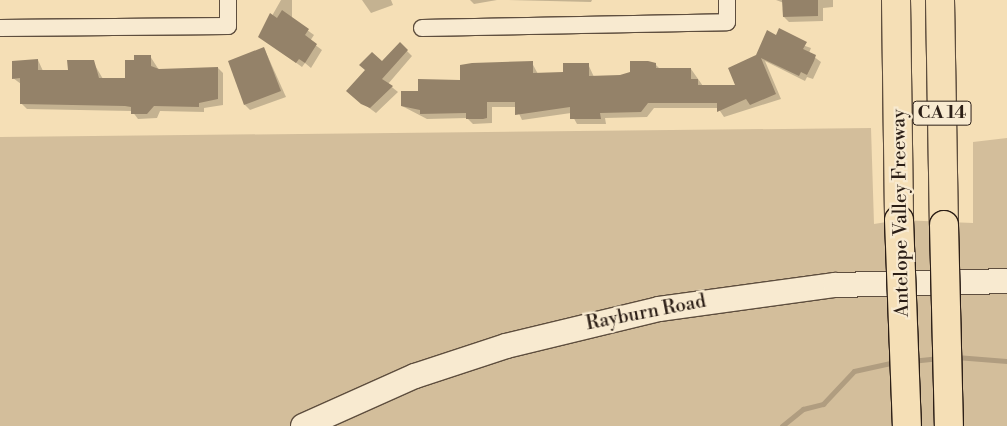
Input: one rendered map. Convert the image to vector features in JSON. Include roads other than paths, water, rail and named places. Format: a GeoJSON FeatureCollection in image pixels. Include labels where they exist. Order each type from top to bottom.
{"type":"FeatureCollection","features":[{"type":"Feature","properties":{"kind":"highway","name":"Antelope Valley Freeway"},"geometry":{"type":"LineString","coordinates":[[896,0],[899,220],[907,426]]}},
{"type":"Feature","properties":{"kind":"highway","name":"CA 14"},"geometry":{"type":"LineString","coordinates":[[940,0],[949,426]]}},
{"type":"Feature","properties":{"kind":"street"},"geometry":{"type":"LineString","coordinates":[[0,28],[228,26],[228,0]]}},
{"type":"Feature","properties":{"kind":"street"},"geometry":{"type":"LineString","coordinates":[[422,28],[727,22],[727,0]]}},
{"type":"Feature","properties":{"kind":"street","name":"Rayburn Road"},"geometry":{"type":"LineString","coordinates":[[302,426],[415,376],[506,346],[659,309],[834,285],[1007,281]]}},
{"type":"Feature","properties":{"kind":"waterway"},"geometry":{"type":"LineString","coordinates":[[956,357],[1007,361]]}},
{"type":"Feature","properties":{"kind":"waterway"},"geometry":{"type":"LineString","coordinates":[[911,361],[940,358]]}},
{"type":"Feature","properties":{"kind":"waterway"},"geometry":{"type":"LineString","coordinates":[[782,426],[803,409],[823,404],[854,371],[895,362]]}}]}
